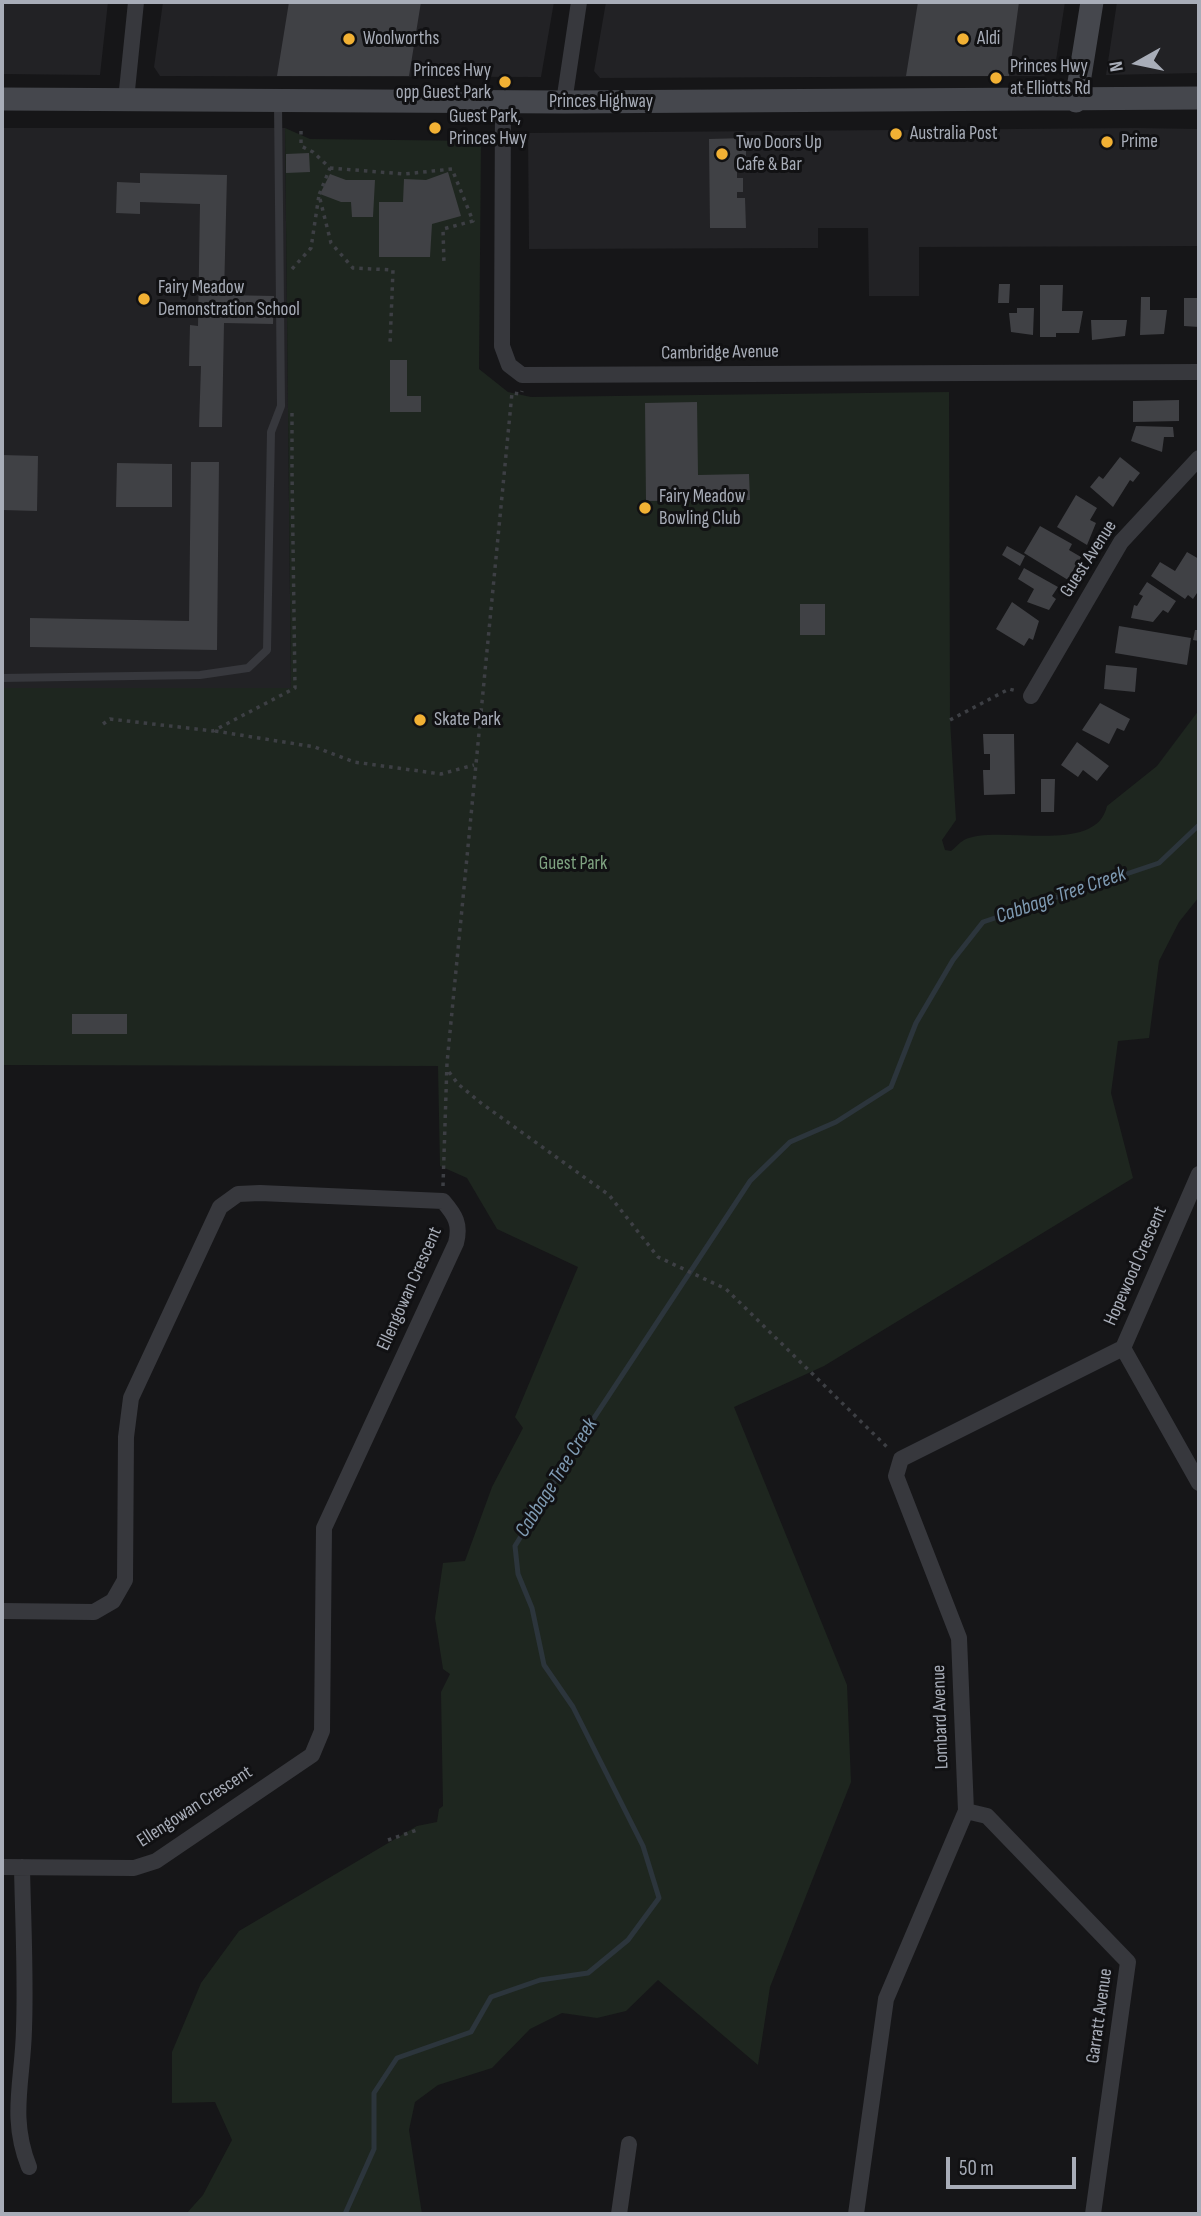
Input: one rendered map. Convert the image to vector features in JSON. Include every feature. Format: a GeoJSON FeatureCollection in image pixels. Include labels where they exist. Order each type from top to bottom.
{"type":"FeatureCollection","features":[{"type":"Feature","properties":{"kind":"main road"},"geometry":{"type":"LineString","coordinates":[[1076,100],[1092,2]]}},
{"type":"Feature","properties":{"kind":"main road","name":"Princes Highway"},"geometry":{"type":"LineString","coordinates":[[2,99],[564,103],[1199,98]]}},
{"type":"Feature","properties":{"kind":"street"},"geometry":{"type":"LineString","coordinates":[[126,100],[135,2]]}},
{"type":"Feature","properties":{"kind":"street"},"geometry":{"type":"LineString","coordinates":[[564,103],[579,2]]}},
{"type":"Feature","properties":{"kind":"street","name":"Cambridge Avenue"},"geometry":{"type":"LineString","coordinates":[[503,102],[502,346],[509,365],[522,375],[1199,372]]}},
{"type":"Feature","properties":{"kind":"street","name":"Guest Avenue"},"geometry":{"type":"LineString","coordinates":[[1031,696],[1121,542],[1199,458]]}},
{"type":"Feature","properties":{"kind":"street","name":"Hopewood Crescent"},"geometry":{"type":"LineString","coordinates":[[1199,1174],[1123,1348],[1199,1483]]}},
{"type":"Feature","properties":{"kind":"street","name":"Ellengowan Crescent"},"geometry":{"type":"LineString","coordinates":[[2,1611],[94,1612],[113,1601],[125,1580],[126,1437],[131,1398],[220,1208],[238,1194],[260,1193],[443,1201],[455,1215],[460,1228],[456,1243],[324,1528],[322,1731],[312,1755],[156,1861],[134,1868],[2,1867]]}},
{"type":"Feature","properties":{"kind":"street"},"geometry":{"type":"LineString","coordinates":[[901,1460],[1123,1348]]}},
{"type":"Feature","properties":{"kind":"street","name":"Lombard Avenue"},"geometry":{"type":"LineString","coordinates":[[856,2214],[886,1999],[966,1811],[959,1638],[896,1476],[901,1460]]}},
{"type":"Feature","properties":{"kind":"street","name":"Garratt Avenue"},"geometry":{"type":"LineString","coordinates":[[966,1811],[987,1816],[1128,1962],[1093,2214]]}},
{"type":"Feature","properties":{"kind":"street"},"geometry":{"type":"LineString","coordinates":[[22,1867],[24,2030],[17,2112],[19,2142],[29,2167]]}},
{"type":"Feature","properties":{"kind":"street"},"geometry":{"type":"LineString","coordinates":[[619,2214],[629,2144]]}},
{"type":"Feature","properties":{"kind":"lane"},"geometry":{"type":"LineString","coordinates":[[2,678],[200,675],[248,668],[267,650],[271,432],[281,406],[278,103]]}},
{"type":"Feature","properties":{"kind":"path"},"geometry":{"type":"LineString","coordinates":[[301,131],[301,146],[313,152],[330,168],[404,174],[452,169],[472,221],[443,229],[444,264]]}},
{"type":"Feature","properties":{"kind":"path"},"geometry":{"type":"LineString","coordinates":[[291,270],[311,248],[319,195],[330,168]]}},
{"type":"Feature","properties":{"kind":"path"},"geometry":{"type":"LineString","coordinates":[[319,195],[331,243],[353,268],[393,270],[390,344]]}},
{"type":"Feature","properties":{"kind":"path"},"geometry":{"type":"LineString","coordinates":[[443,1201],[448,1070],[475,764],[512,393],[521,394],[522,391]]}},
{"type":"Feature","properties":{"kind":"path"},"geometry":{"type":"LineString","coordinates":[[213,731],[295,688],[292,404]]}},
{"type":"Feature","properties":{"kind":"path"},"geometry":{"type":"LineString","coordinates":[[950,720],[1009,689],[1031,696]]}},
{"type":"Feature","properties":{"kind":"path"},"geometry":{"type":"LineString","coordinates":[[103,724],[110,719],[213,731],[315,747],[354,762],[441,774],[475,764]]}},
{"type":"Feature","properties":{"kind":"path"},"geometry":{"type":"LineString","coordinates":[[448,1070],[458,1084],[481,1102],[609,1195],[658,1257],[726,1289],[901,1460]]}},
{"type":"Feature","properties":{"kind":"path"},"geometry":{"type":"LineString","coordinates":[[388,1840],[420,1829]]}},
{"type":"Feature","properties":{"kind":"shaded area"},"geometry":{"type":"Polygon","coordinates":[[[2,2],[108,2],[100,75],[2,74],[2,2]]]}},
{"type":"Feature","properties":{"kind":"shaded area"},"geometry":{"type":"Polygon","coordinates":[[[163,2],[554,2],[541,77],[160,76],[154,67],[163,2]]]}},
{"type":"Feature","properties":{"kind":"shaded area"},"geometry":{"type":"Polygon","coordinates":[[[606,2],[1065,2],[1055,67],[1044,76],[600,78],[594,71],[606,2]]]}},
{"type":"Feature","properties":{"kind":"shaded area"},"geometry":{"type":"Polygon","coordinates":[[[1117,2],[1199,2],[1199,73],[1106,75],[1117,2]]]}},
{"type":"Feature","properties":{"kind":"shaded area","name":"Fairy Meadow Demonstration School"},"geometry":{"type":"Polygon","coordinates":[[[2,128],[285,128],[291,688],[2,688],[2,128]]]}},
{"type":"Feature","properties":{"kind":"shaded area"},"geometry":{"type":"Polygon","coordinates":[[[1199,129],[1199,246],[919,247],[919,296],[869,296],[868,228],[818,228],[818,248],[529,249],[528,133],[1199,129]]]}},
{"type":"Feature","properties":{"kind":"green space","name":"Guest Park"},"geometry":{"type":"Polygon","coordinates":[[[285,128],[310,139],[481,141],[479,369],[508,392],[531,397],[949,392],[950,720],[956,820],[942,840],[945,850],[951,851],[964,840],[979,836],[1065,835],[1085,830],[1099,821],[1107,806],[1157,766],[1199,710],[1199,897],[1179,922],[1159,961],[1149,1038],[1118,1041],[1111,1093],[1133,1178],[824,1366],[734,1407],[847,1685],[851,1782],[770,1987],[758,2065],[658,1980],[626,2011],[597,2018],[562,2013],[530,2029],[492,2068],[438,2085],[415,2102],[409,2130],[422,2214],[186,2214],[203,2195],[232,2140],[215,2102],[172,2103],[172,2052],[201,1983],[239,1931],[417,1826],[437,1822],[439,1809],[443,1806],[441,1692],[450,1674],[443,1669],[435,1618],[443,1563],[465,1561],[492,1487],[523,1428],[515,1417],[578,1267],[497,1229],[467,1178],[440,1166],[438,1066],[2,1065],[2,688],[291,688],[285,128]]]}},
{"type":"Feature","properties":{"kind":"building","name":"Woolworths"},"geometry":{"type":"Polygon","coordinates":[[[289,2],[421,2],[409,76],[277,76],[289,2]]]}},
{"type":"Feature","properties":{"kind":"building","name":"Aldi"},"geometry":{"type":"Polygon","coordinates":[[[918,2],[1019,2],[1009,76],[906,76],[918,2]]]}},
{"type":"Feature","properties":{"kind":"building"},"geometry":{"type":"Polygon","coordinates":[[[746,138],[746,163],[737,163],[737,178],[743,178],[743,192],[737,192],[737,198],[745,198],[746,228],[710,228],[709,139],[746,138]]]}},
{"type":"Feature","properties":{"kind":"building"},"geometry":{"type":"Polygon","coordinates":[[[309,153],[310,172],[286,173],[286,154],[309,153]]]}},
{"type":"Feature","properties":{"kind":"building"},"geometry":{"type":"Polygon","coordinates":[[[448,172],[461,216],[432,224],[430,257],[379,257],[379,202],[403,202],[404,179],[426,180],[448,172]]]}},
{"type":"Feature","properties":{"kind":"building"},"geometry":{"type":"Polygon","coordinates":[[[140,173],[227,175],[224,295],[274,296],[273,324],[224,323],[222,427],[199,427],[201,366],[189,366],[190,325],[198,326],[200,204],[140,202],[140,214],[116,213],[117,182],[140,183],[140,173]]]}},
{"type":"Feature","properties":{"kind":"building"},"geometry":{"type":"Polygon","coordinates":[[[330,174],[346,180],[375,180],[373,217],[352,217],[351,202],[341,202],[320,194],[330,174]]]}},
{"type":"Feature","properties":{"kind":"building"},"geometry":{"type":"Polygon","coordinates":[[[999,284],[1010,284],[1009,303],[998,303],[999,284]]]}},
{"type":"Feature","properties":{"kind":"building"},"geometry":{"type":"Polygon","coordinates":[[[1040,285],[1063,285],[1062,311],[1083,311],[1079,333],[1056,333],[1056,337],[1040,337],[1040,285]]]}},
{"type":"Feature","properties":{"kind":"building"},"geometry":{"type":"Polygon","coordinates":[[[1141,297],[1150,297],[1150,310],[1167,310],[1164,334],[1140,335],[1141,297]]]}},
{"type":"Feature","properties":{"kind":"building"},"geometry":{"type":"Polygon","coordinates":[[[1184,298],[1199,298],[1199,327],[1184,326],[1184,298]]]}},
{"type":"Feature","properties":{"kind":"building"},"geometry":{"type":"Polygon","coordinates":[[[1017,308],[1034,308],[1033,335],[1011,332],[1009,313],[1017,313],[1017,308]]]}},
{"type":"Feature","properties":{"kind":"building"},"geometry":{"type":"Polygon","coordinates":[[[1091,320],[1127,320],[1125,336],[1092,340],[1091,320]]]}},
{"type":"Feature","properties":{"kind":"building"},"geometry":{"type":"Polygon","coordinates":[[[390,360],[407,360],[407,396],[421,396],[421,412],[390,412],[390,360]]]}},
{"type":"Feature","properties":{"kind":"building"},"geometry":{"type":"Polygon","coordinates":[[[1179,400],[1179,421],[1133,422],[1133,401],[1179,400]]]}},
{"type":"Feature","properties":{"kind":"building"},"geometry":{"type":"Polygon","coordinates":[[[697,402],[698,475],[749,474],[750,500],[646,501],[645,403],[697,402]]]}},
{"type":"Feature","properties":{"kind":"building"},"geometry":{"type":"Polygon","coordinates":[[[1136,426],[1173,427],[1174,437],[1164,437],[1162,452],[1131,441],[1136,426]]]}},
{"type":"Feature","properties":{"kind":"building"},"geometry":{"type":"Polygon","coordinates":[[[2,455],[38,456],[37,511],[2,510],[2,455]]]}},
{"type":"Feature","properties":{"kind":"building"},"geometry":{"type":"Polygon","coordinates":[[[1120,457],[1140,473],[1133,482],[1130,480],[1113,507],[1090,487],[1099,476],[1103,479],[1120,457]]]}},
{"type":"Feature","properties":{"kind":"building"},"geometry":{"type":"Polygon","coordinates":[[[191,462],[219,462],[217,650],[30,647],[30,618],[189,621],[191,462]]]}},
{"type":"Feature","properties":{"kind":"building"},"geometry":{"type":"Polygon","coordinates":[[[117,463],[172,464],[172,507],[116,507],[117,463]]]}},
{"type":"Feature","properties":{"kind":"building"},"geometry":{"type":"Polygon","coordinates":[[[1076,495],[1097,508],[1090,520],[1096,523],[1087,545],[1057,527],[1076,495]]]}},
{"type":"Feature","properties":{"kind":"building"},"geometry":{"type":"Polygon","coordinates":[[[1040,526],[1072,544],[1069,550],[1081,557],[1068,580],[1024,553],[1040,526]]]}},
{"type":"Feature","properties":{"kind":"building"},"geometry":{"type":"Polygon","coordinates":[[[1007,546],[1025,556],[1020,566],[1002,555],[1007,546]]]}},
{"type":"Feature","properties":{"kind":"building"},"geometry":{"type":"Polygon","coordinates":[[[1187,552],[1199,559],[1199,590],[1193,599],[1188,595],[1185,599],[1151,576],[1160,562],[1175,571],[1187,552]]]}},
{"type":"Feature","properties":{"kind":"building"},"geometry":{"type":"Polygon","coordinates":[[[1024,568],[1058,587],[1052,596],[1056,599],[1049,610],[1027,602],[1034,589],[1018,579],[1024,568]]]}},
{"type":"Feature","properties":{"kind":"building"},"geometry":{"type":"Polygon","coordinates":[[[1147,582],[1176,601],[1168,613],[1163,610],[1153,622],[1131,618],[1134,605],[1137,606],[1143,596],[1139,594],[1147,582]]]}},
{"type":"Feature","properties":{"kind":"building"},"geometry":{"type":"Polygon","coordinates":[[[1012,602],[1039,621],[1033,640],[1029,638],[1024,646],[996,629],[1012,602]]]}},
{"type":"Feature","properties":{"kind":"building"},"geometry":{"type":"Polygon","coordinates":[[[800,604],[825,604],[825,635],[800,635],[800,604]]]}},
{"type":"Feature","properties":{"kind":"building"},"geometry":{"type":"Polygon","coordinates":[[[1119,626],[1191,638],[1187,665],[1115,653],[1119,626]]]}},
{"type":"Feature","properties":{"kind":"building"},"geometry":{"type":"Polygon","coordinates":[[[1195,630],[1199,630],[1199,641],[1193,640],[1195,630]]]}},
{"type":"Feature","properties":{"kind":"building"},"geometry":{"type":"Polygon","coordinates":[[[1106,665],[1137,668],[1135,692],[1104,689],[1106,665]]]}},
{"type":"Feature","properties":{"kind":"building"},"geometry":{"type":"Polygon","coordinates":[[[1100,703],[1130,719],[1124,731],[1117,728],[1109,744],[1082,730],[1100,703]]]}},
{"type":"Feature","properties":{"kind":"building"},"geometry":{"type":"Polygon","coordinates":[[[983,734],[1014,734],[1015,794],[984,795],[983,770],[990,770],[990,754],[984,754],[983,734]]]}},
{"type":"Feature","properties":{"kind":"building"},"geometry":{"type":"Polygon","coordinates":[[[1077,742],[1109,766],[1097,781],[1083,770],[1078,777],[1061,765],[1077,742]]]}},
{"type":"Feature","properties":{"kind":"building"},"geometry":{"type":"Polygon","coordinates":[[[1041,779],[1055,779],[1054,812],[1041,812],[1041,779]]]}},
{"type":"Feature","properties":{"kind":"building"},"geometry":{"type":"Polygon","coordinates":[[[72,1014],[127,1014],[127,1034],[72,1034],[72,1014]]]}},
{"type":"Feature","properties":{"kind":"waterway","name":"Cabbage Tree Creek"},"geometry":{"type":"LineString","coordinates":[[345,2214],[374,2149],[374,2093],[397,2058],[471,2032],[491,1997],[540,1980],[588,1973],[628,1940],[659,1898],[643,1846],[573,1707],[544,1665],[532,1608],[518,1574],[515,1546],[588,1427],[750,1181],[790,1142],[836,1122],[891,1087],[916,1023],[953,960],[983,922],[1159,863],[1199,825]]}},
{"type":"Feature","properties":{"kind":"place","name":"Woolworths"},"geometry":{"type":"Point","coordinates":[349,39]}},
{"type":"Feature","properties":{"kind":"place","name":"Aldi"},"geometry":{"type":"Point","coordinates":[963,39]}},
{"type":"Feature","properties":{"kind":"place","name":"Princes Hwy at Elliotts Rd"},"geometry":{"type":"Point","coordinates":[996,78]}},
{"type":"Feature","properties":{"kind":"place","name":"Princes Hwy opp Guest Park"},"geometry":{"type":"Point","coordinates":[505,82]}},
{"type":"Feature","properties":{"kind":"place","name":"Guest Park, Princes Hwy"},"geometry":{"type":"Point","coordinates":[435,128]}},
{"type":"Feature","properties":{"kind":"place","name":"Australia Post"},"geometry":{"type":"Point","coordinates":[896,134]}},
{"type":"Feature","properties":{"kind":"place","name":"Prime"},"geometry":{"type":"Point","coordinates":[1107,142]}},
{"type":"Feature","properties":{"kind":"place","name":"Two Doors Up Cafe & Bar"},"geometry":{"type":"Point","coordinates":[722,154]}},
{"type":"Feature","properties":{"kind":"place","name":"Fairy Meadow Demonstration School"},"geometry":{"type":"Point","coordinates":[144,299]}},
{"type":"Feature","properties":{"kind":"place","name":"Fairy Meadow Bowling Club"},"geometry":{"type":"Point","coordinates":[645,508]}},
{"type":"Feature","properties":{"kind":"place","name":"Skate Park"},"geometry":{"type":"Point","coordinates":[420,720]}}]}
